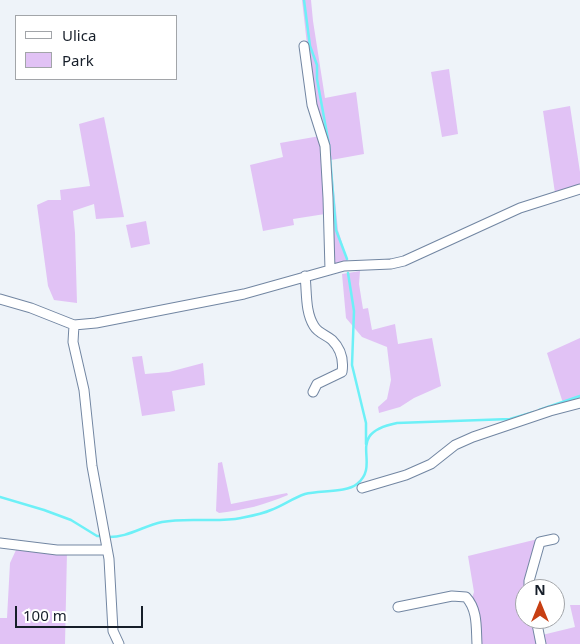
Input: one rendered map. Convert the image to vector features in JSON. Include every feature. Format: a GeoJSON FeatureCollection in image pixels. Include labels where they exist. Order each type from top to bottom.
{"type":"FeatureCollection","features":[{"type":"Feature","properties":{"kind":"street"},"geometry":{"type":"LineString","coordinates":[[304,46],[312,105],[325,146],[329,206],[330,270]]}},
{"type":"Feature","properties":{"kind":"street"},"geometry":{"type":"LineString","coordinates":[[0,299],[31,308],[74,325],[148,314],[244,294],[344,266],[391,264],[404,261],[520,208],[580,189]]}},
{"type":"Feature","properties":{"kind":"street"},"geometry":{"type":"LineString","coordinates":[[306,276],[308,313],[314,326],[332,340],[341,352],[343,363],[342,372],[317,384],[313,392]]}},
{"type":"Feature","properties":{"kind":"street"},"geometry":{"type":"LineString","coordinates":[[74,325],[73,342],[84,390],[92,466],[110,571],[113,631],[119,644]]}},
{"type":"Feature","properties":{"kind":"street"},"geometry":{"type":"LineString","coordinates":[[362,488],[406,475],[431,464],[455,445],[473,437],[545,413],[580,404]]}},
{"type":"Feature","properties":{"kind":"street"},"geometry":{"type":"LineString","coordinates":[[530,579],[540,542],[554,539]]}},
{"type":"Feature","properties":{"kind":"street"},"geometry":{"type":"LineString","coordinates":[[0,542],[57,550],[106,546]]}},
{"type":"Feature","properties":{"kind":"street"},"geometry":{"type":"LineString","coordinates":[[398,607],[452,596],[466,597],[472,603],[476,618],[477,644]]}},
{"type":"Feature","properties":{"kind":"street"},"geometry":{"type":"LineString","coordinates":[[538,629],[541,644]]}},
{"type":"Feature","properties":{"kind":"green space"},"geometry":{"type":"Polygon","coordinates":[[[302,0],[311,0],[325,98],[356,92],[364,154],[331,160],[338,230],[348,262],[335,264],[331,261],[328,150],[314,107],[302,0]]]}},
{"type":"Feature","properties":{"kind":"green space"},"geometry":{"type":"Polygon","coordinates":[[[449,69],[458,134],[442,137],[431,72],[449,69]]]}},
{"type":"Feature","properties":{"kind":"green space"},"geometry":{"type":"Polygon","coordinates":[[[570,106],[580,172],[580,185],[555,193],[543,111],[570,106]]]}},
{"type":"Feature","properties":{"kind":"green space"},"geometry":{"type":"Polygon","coordinates":[[[104,117],[124,217],[96,219],[94,204],[73,211],[77,303],[54,300],[48,286],[37,205],[48,200],[61,200],[60,190],[90,186],[79,124],[104,117]]]}},
{"type":"Feature","properties":{"kind":"green space"},"geometry":{"type":"Polygon","coordinates":[[[320,136],[325,214],[293,219],[294,225],[263,231],[250,165],[283,157],[280,143],[320,136]]]}},
{"type":"Feature","properties":{"kind":"green space"},"geometry":{"type":"Polygon","coordinates":[[[146,221],[150,244],[131,248],[126,225],[146,221]]]}},
{"type":"Feature","properties":{"kind":"green space"},"geometry":{"type":"Polygon","coordinates":[[[360,271],[359,284],[363,309],[368,308],[372,330],[395,324],[398,344],[432,338],[441,386],[414,398],[400,407],[379,413],[378,407],[387,399],[391,380],[387,347],[362,337],[346,318],[342,274],[360,271]]]}},
{"type":"Feature","properties":{"kind":"green space"},"geometry":{"type":"Polygon","coordinates":[[[580,338],[580,401],[565,404],[547,353],[580,338]]]}},
{"type":"Feature","properties":{"kind":"green space"},"geometry":{"type":"Polygon","coordinates":[[[142,356],[145,374],[169,372],[203,363],[205,385],[172,391],[175,411],[142,416],[132,357],[142,356]]]}},
{"type":"Feature","properties":{"kind":"green space"},"geometry":{"type":"Polygon","coordinates":[[[222,462],[231,504],[287,493],[288,495],[254,507],[219,513],[216,511],[218,463],[222,462]]]}},
{"type":"Feature","properties":{"kind":"green space"},"geometry":{"type":"Polygon","coordinates":[[[538,539],[528,579],[515,579],[515,629],[536,629],[538,636],[575,627],[570,605],[580,605],[580,644],[480,644],[472,598],[474,592],[468,556],[538,539]]]}},
{"type":"Feature","properties":{"kind":"green space"},"geometry":{"type":"Polygon","coordinates":[[[16,550],[67,552],[65,644],[0,644],[0,618],[7,618],[10,563],[16,550]]]}},
{"type":"Feature","properties":{"kind":"waterway"},"geometry":{"type":"LineString","coordinates":[[304,0],[310,46],[317,65],[317,79],[329,145],[336,230],[347,259]]}},
{"type":"Feature","properties":{"kind":"waterway"},"geometry":{"type":"LineString","coordinates":[[348,273],[354,311],[352,365],[366,423],[366,444]]}},
{"type":"Feature","properties":{"kind":"waterway"},"geometry":{"type":"LineString","coordinates":[[539,410],[580,396]]}},
{"type":"Feature","properties":{"kind":"waterway"},"geometry":{"type":"LineString","coordinates":[[107,537],[121,536],[162,522],[222,520],[249,516],[268,511],[305,494],[352,487],[364,476],[367,442],[371,434],[381,428],[397,423],[510,419],[534,412]]}},
{"type":"Feature","properties":{"kind":"waterway"},"geometry":{"type":"LineString","coordinates":[[0,497],[71,520],[97,536],[102,536]]}}]}
